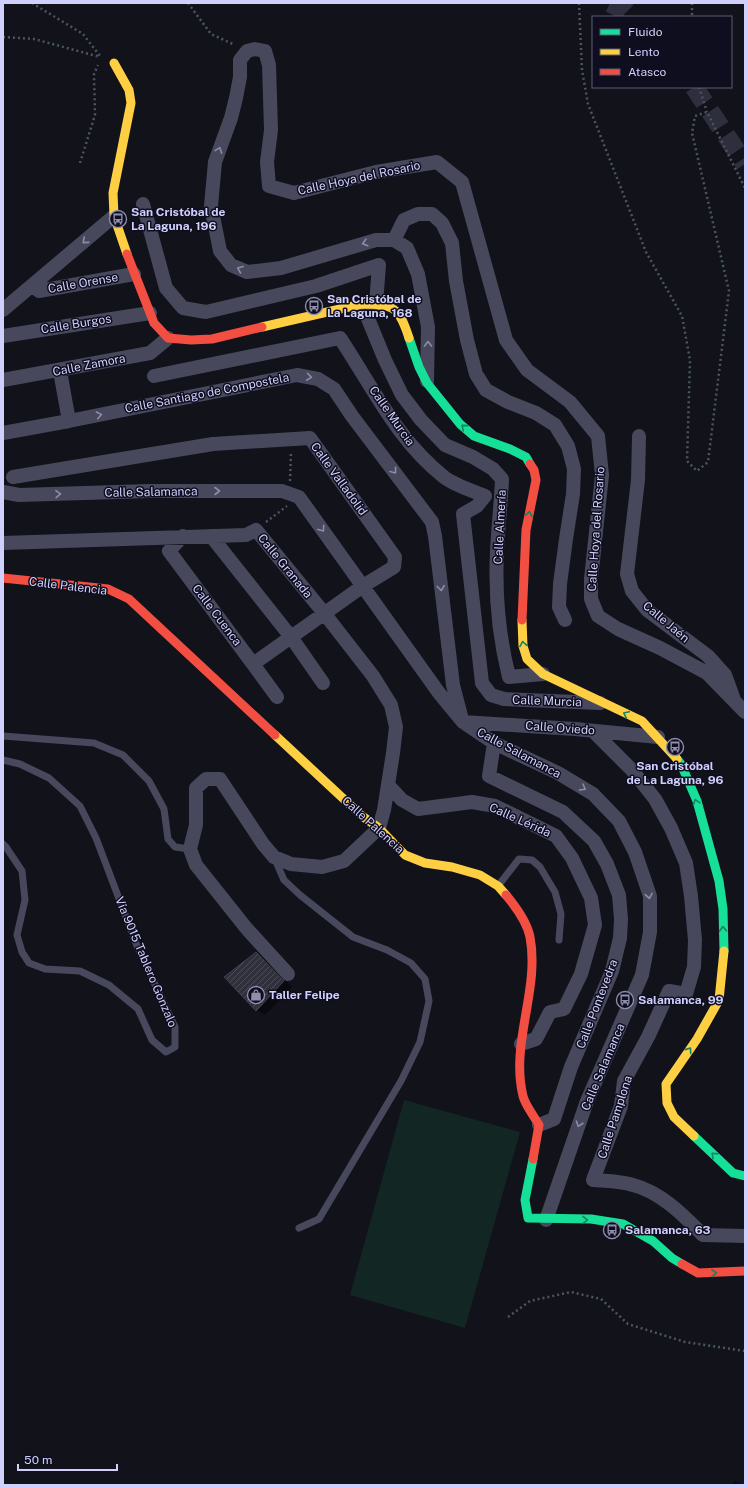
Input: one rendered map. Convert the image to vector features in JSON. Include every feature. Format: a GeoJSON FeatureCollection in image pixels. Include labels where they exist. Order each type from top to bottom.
{"type":"FeatureCollection","features":[{"type":"Feature","properties":{"kind":"street","name":"Calle Hoya del Rosario"},"geometry":{"type":"LineString","coordinates":[[247,51],[255,49],[265,51],[269,65],[271,130],[267,162],[269,186],[294,193],[376,172],[437,162],[462,182],[506,340],[526,370],[570,402],[598,436],[602,475],[591,578],[591,599],[598,616],[618,629],[660,648],[706,673],[745,712]]}},
{"type":"Feature","properties":{"kind":"street"},"geometry":{"type":"LineString","coordinates":[[247,51],[240,60],[240,76],[236,98],[231,118],[215,162],[212,206],[220,251],[231,266],[247,272],[281,268],[376,240],[394,240],[407,248],[418,274],[428,327],[427,383]]}},
{"type":"Feature","properties":{"kind":"street"},"geometry":{"type":"LineString","coordinates":[[114,63],[129,90],[131,103],[113,193],[114,216],[134,274],[154,323],[168,338],[191,340],[212,339],[369,304],[390,306],[400,315],[419,367],[427,383],[460,424],[474,436],[510,449],[526,457],[534,470],[536,480],[526,530],[522,626],[523,646],[527,659],[543,674],[642,721],[681,764],[696,801],[719,881],[723,909],[724,950],[719,1000],[697,1039],[666,1084],[668,1103],[674,1117],[732,1173],[745,1176]]}},
{"type":"Feature","properties":{"kind":"street"},"geometry":{"type":"LineString","coordinates":[[143,204],[166,288],[182,308],[206,312],[316,286],[379,265],[369,304]]}},
{"type":"Feature","properties":{"kind":"street"},"geometry":{"type":"LineString","coordinates":[[394,240],[404,220],[418,214],[432,214],[442,223],[452,243],[456,281],[467,340],[476,374],[486,390],[508,402],[536,413],[555,426],[568,446],[574,469],[573,494],[560,584],[559,607],[565,620]]}},
{"type":"Feature","properties":{"kind":"street"},"geometry":{"type":"LineString","coordinates":[[3,310],[114,216]]}},
{"type":"Feature","properties":{"kind":"street","name":"Calle Orense"},"geometry":{"type":"LineString","coordinates":[[34,285],[39,291],[134,274]]}},
{"type":"Feature","properties":{"kind":"street","name":"Calle Almería"},"geometry":{"type":"LineString","coordinates":[[369,304],[385,360],[402,394],[420,420],[445,444],[473,457],[493,469],[502,479],[497,553],[498,604],[503,655],[508,677],[543,674]]}},
{"type":"Feature","properties":{"kind":"street","name":"Calle Burgos"},"geometry":{"type":"LineString","coordinates":[[3,336],[150,313]]}},
{"type":"Feature","properties":{"kind":"street","name":"Calle Zamora"},"geometry":{"type":"LineString","coordinates":[[3,380],[60,371],[150,353],[168,338]]}},
{"type":"Feature","properties":{"kind":"street","name":"Calle Murcia"},"geometry":{"type":"LineString","coordinates":[[154,376],[340,338],[402,435],[424,459],[445,478],[485,496],[477,506],[463,514],[482,683],[491,695],[504,699],[603,703]]}},
{"type":"Feature","properties":{"kind":"street"},"geometry":{"type":"LineString","coordinates":[[60,371],[69,420]]}},
{"type":"Feature","properties":{"kind":"street","name":"Calle Santiago de Compostela"},"geometry":{"type":"LineString","coordinates":[[3,433],[297,375],[318,379],[334,388],[352,416],[432,522],[453,685],[463,722]]}},
{"type":"Feature","properties":{"kind":"street","name":"Calle Jaén"},"geometry":{"type":"LineString","coordinates":[[639,436],[638,480],[627,574],[632,591],[647,610],[708,656],[725,675],[734,701]]}},
{"type":"Feature","properties":{"kind":"street","name":"Calle Valladolid"},"geometry":{"type":"LineString","coordinates":[[12,477],[213,444],[310,438],[395,557],[394,567],[363,586],[253,664]]}},
{"type":"Feature","properties":{"kind":"street","name":"Calle Salamanca"},"geometry":{"type":"LineString","coordinates":[[3,492],[19,495],[150,491],[282,491],[294,495],[363,586],[438,693],[463,722],[494,743],[558,773],[593,794],[619,821],[634,852],[650,896],[650,932],[642,975],[588,1101],[546,1220]]}},
{"type":"Feature","properties":{"kind":"street","name":"Calle Granada"},"geometry":{"type":"LineString","coordinates":[[3,543],[246,535],[256,530],[373,676],[391,705],[396,727],[388,785],[379,828]]}},
{"type":"Feature","properties":{"kind":"street","name":"Calle Cuenca"},"geometry":{"type":"LineString","coordinates":[[184,536],[169,552],[277,697]]}},
{"type":"Feature","properties":{"kind":"street"},"geometry":{"type":"LineString","coordinates":[[211,536],[291,637],[323,683]]}},
{"type":"Feature","properties":{"kind":"street","name":"Calle Palencia"},"geometry":{"type":"LineString","coordinates":[[3,578],[108,589],[129,599],[356,810],[379,828],[405,855],[425,863],[452,867],[480,875],[498,886],[518,909],[530,936],[533,964],[520,1044],[520,1075],[523,1097],[540,1125]]}},
{"type":"Feature","properties":{"kind":"street","name":"Calle Oviedo"},"geometry":{"type":"LineString","coordinates":[[463,722],[658,737]]}},
{"type":"Feature","properties":{"kind":"street","name":"Calle Pamplona"},"geometry":{"type":"LineString","coordinates":[[593,731],[632,770],[656,799],[671,828],[686,862],[695,940],[694,967],[686,994],[669,991],[648,1037],[624,1081],[621,1106],[593,1180],[633,1184],[655,1194],[687,1219],[703,1235],[745,1236]]}},
{"type":"Feature","properties":{"kind":"street","name":"Calle Pontevedra"},"geometry":{"type":"LineString","coordinates":[[494,743],[489,776],[563,812],[594,841],[607,864],[618,895],[621,926],[620,938],[612,971],[571,1067],[554,1119],[540,1125]]}},
{"type":"Feature","properties":{"kind":"street"},"geometry":{"type":"LineString","coordinates":[[288,974],[247,930],[196,865],[190,849],[196,825],[196,788],[206,779],[220,779],[263,844],[274,857],[291,864],[322,867],[344,861],[379,828]]}},
{"type":"Feature","properties":{"kind":"street","name":"Calle Lérida"},"geometry":{"type":"LineString","coordinates":[[388,785],[402,800],[418,809],[472,802],[495,806],[556,836],[572,858],[591,898],[595,925],[581,974],[564,1009],[550,1012],[536,1039],[520,1044]]}},
{"type":"Feature","properties":{"kind":"street"},"geometry":{"type":"LineString","coordinates":[[540,1125],[525,1200],[528,1218],[546,1220],[591,1219],[623,1224],[653,1241],[672,1258],[698,1274],[745,1271]]}},
{"type":"Feature","properties":{"kind":"lane"},"geometry":{"type":"LineString","coordinates":[[3,736],[94,743],[123,756],[149,781],[164,810],[168,839],[175,847],[190,849]]}},
{"type":"Feature","properties":{"kind":"lane","name":"Vía 9015 Tablero Gonzalo"},"geometry":{"type":"LineString","coordinates":[[3,760],[20,764],[49,778],[80,806],[96,838],[137,946],[175,1027],[175,1047],[166,1052],[152,1040],[138,1009],[109,985],[80,971],[45,969],[29,963],[22,952],[17,935],[25,900],[22,871],[3,844]]}},
{"type":"Feature","properties":{"kind":"lane"},"geometry":{"type":"LineString","coordinates":[[274,857],[284,880],[300,896],[353,937],[387,950],[411,963],[425,979],[429,1001],[420,1042],[401,1081],[319,1219],[299,1228]]}},
{"type":"Feature","properties":{"kind":"lane"},"geometry":{"type":"LineString","coordinates":[[498,886],[519,859],[532,860],[540,867],[555,892],[561,914],[559,940]]}},
{"type":"Feature","properties":{"kind":"path"},"geometry":{"type":"LineString","coordinates":[[32,3],[84,34],[101,58]]}},
{"type":"Feature","properties":{"kind":"path"},"geometry":{"type":"LineString","coordinates":[[188,3],[211,34],[247,51]]}},
{"type":"Feature","properties":{"kind":"path"},"geometry":{"type":"LineString","coordinates":[[579,3],[582,70],[588,104],[646,252],[682,316],[690,360],[687,461],[697,471],[708,462],[729,290],[692,133],[695,116],[708,112]]}},
{"type":"Feature","properties":{"kind":"path"},"geometry":{"type":"LineString","coordinates":[[692,3],[692,16]]}},
{"type":"Feature","properties":{"kind":"path"},"geometry":{"type":"LineString","coordinates":[[3,37],[34,39],[101,58]]}},
{"type":"Feature","properties":{"kind":"path"},"geometry":{"type":"LineString","coordinates":[[80,163],[94,115],[94,74],[101,58]]}},
{"type":"Feature","properties":{"kind":"path"},"geometry":{"type":"LineString","coordinates":[[699,88],[708,112],[745,188]]}},
{"type":"Feature","properties":{"kind":"path"},"geometry":{"type":"LineString","coordinates":[[256,530],[294,495],[291,439]]}},
{"type":"Feature","properties":{"kind":"path"},"geometry":{"type":"LineString","coordinates":[[508,1317],[530,1301],[571,1292],[601,1299],[628,1324],[685,1342],[745,1351]]}},
{"type":"Feature","properties":{"kind":"green space"},"geometry":{"type":"Polygon","coordinates":[[[404,1100],[520,1132],[465,1328],[350,1295],[404,1100]]]}},
{"type":"Feature","properties":{"kind":"building","name":"Taller Felipe"},"geometry":{"type":"Polygon","coordinates":[[[256,952],[284,981],[256,1011],[224,977],[256,952]]]}},
{"type":"Feature","properties":{"kind":"tunnel"},"geometry":{"type":"LineString","coordinates":[[610,3],[626,11],[631,16]]}},
{"type":"Feature","properties":{"kind":"tunnel"},"geometry":{"type":"LineString","coordinates":[[695,88],[745,164]]}},
{"type":"Feature","properties":{"kind":"traffic: fast"},"geometry":{"type":"LineString","coordinates":[[409,338],[419,367],[427,383],[460,424],[474,436],[510,449],[526,457],[530,464]]}},
{"type":"Feature","properties":{"kind":"traffic: fast"},"geometry":{"type":"LineString","coordinates":[[677,759],[681,764],[697,801],[719,881],[723,909],[724,951]]}},
{"type":"Feature","properties":{"kind":"traffic: fast"},"geometry":{"type":"LineString","coordinates":[[694,1136],[733,1173],[745,1176]]}},
{"type":"Feature","properties":{"kind":"traffic: fast"},"geometry":{"type":"LineString","coordinates":[[533,1159],[525,1200],[528,1218],[591,1219],[623,1224],[653,1241],[672,1258],[682,1264]]}},
{"type":"Feature","properties":{"kind":"traffic: slow"},"geometry":{"type":"LineString","coordinates":[[114,63],[129,90],[131,103],[113,193],[114,216],[127,254]]}},
{"type":"Feature","properties":{"kind":"traffic: slow"},"geometry":{"type":"LineString","coordinates":[[262,327],[362,304],[373,304],[394,309],[402,320],[409,338]]}},
{"type":"Feature","properties":{"kind":"traffic: slow"},"geometry":{"type":"LineString","coordinates":[[522,620],[523,646],[527,659],[543,674],[642,721],[677,759]]}},
{"type":"Feature","properties":{"kind":"traffic: slow"},"geometry":{"type":"LineString","coordinates":[[275,735],[362,816],[379,828],[405,855],[425,863],[452,867],[480,875],[498,886],[506,895]]}},
{"type":"Feature","properties":{"kind":"traffic: slow"},"geometry":{"type":"LineString","coordinates":[[694,1136],[674,1117],[667,1103],[666,1084],[697,1039],[719,1000],[724,951]]}},
{"type":"Feature","properties":{"kind":"traffic: jam"},"geometry":{"type":"LineString","coordinates":[[127,254],[154,323],[168,338],[191,340],[212,339],[262,327]]}},
{"type":"Feature","properties":{"kind":"traffic: jam"},"geometry":{"type":"LineString","coordinates":[[522,620],[526,530],[536,480],[534,470],[530,464]]}},
{"type":"Feature","properties":{"kind":"traffic: jam"},"geometry":{"type":"LineString","coordinates":[[3,578],[108,589],[129,599],[275,735]]}},
{"type":"Feature","properties":{"kind":"traffic: jam"},"geometry":{"type":"LineString","coordinates":[[506,895],[524,920],[530,937],[532,957],[531,977],[522,1036],[520,1076],[524,1099],[539,1125],[533,1159]]}},
{"type":"Feature","properties":{"kind":"traffic: jam"},"geometry":{"type":"LineString","coordinates":[[682,1264],[698,1273],[745,1271]]}},
{"type":"Feature","properties":{"kind":"place","name":"San Cristóbal de La Laguna, 196"},"geometry":{"type":"Point","coordinates":[118,219]}},
{"type":"Feature","properties":{"kind":"place","name":"San Cristóbal de La Laguna, 168"},"geometry":{"type":"Point","coordinates":[314,306]}},
{"type":"Feature","properties":{"kind":"place","name":"San Cristóbal de La Laguna, 96"},"geometry":{"type":"Point","coordinates":[675,747]}},
{"type":"Feature","properties":{"kind":"place","name":"Taller Felipe"},"geometry":{"type":"Point","coordinates":[256,995]}},
{"type":"Feature","properties":{"kind":"place","name":"Salamanca, 99"},"geometry":{"type":"Point","coordinates":[625,1000]}},
{"type":"Feature","properties":{"kind":"place","name":"Salamanca, 63"},"geometry":{"type":"Point","coordinates":[612,1230]}}]}
